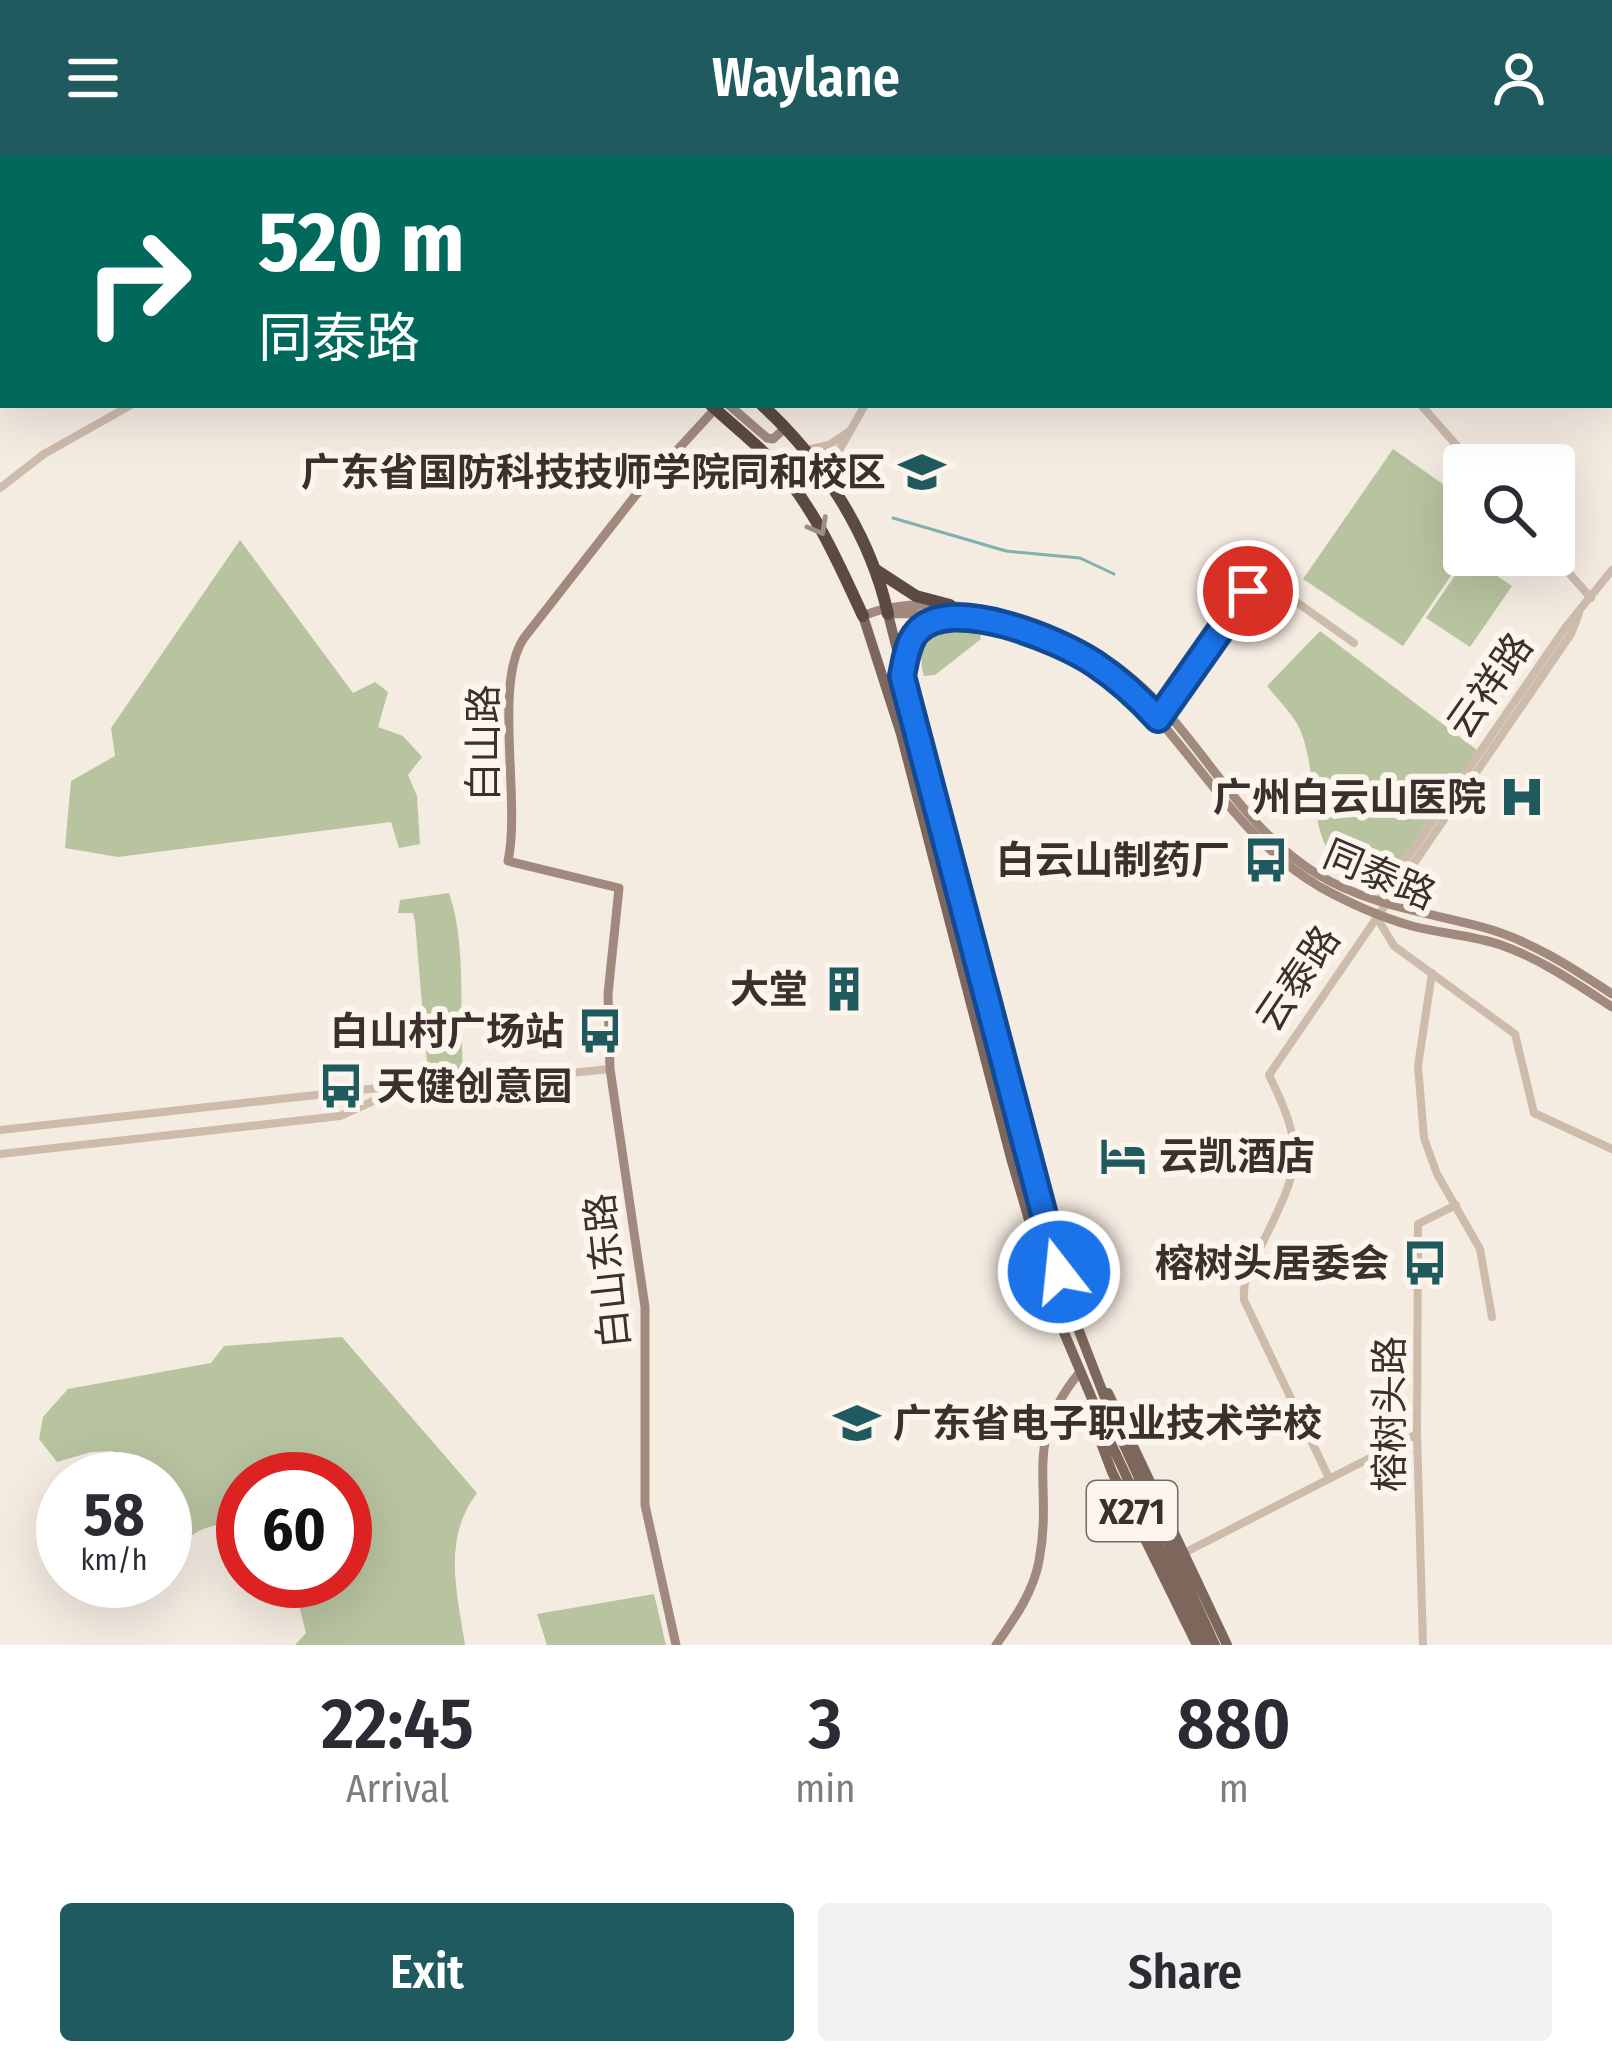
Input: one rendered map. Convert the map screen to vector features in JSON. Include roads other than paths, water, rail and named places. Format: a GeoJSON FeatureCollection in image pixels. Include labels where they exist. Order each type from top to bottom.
{"type":"FeatureCollection","features":[{"type":"Feature","properties":{"kind":"highway"},"geometry":{"type":"LineString","coordinates":[[720,408],[796,490],[824,534],[863,616]]}},
{"type":"Feature","properties":{"kind":"highway"},"geometry":{"type":"LineString","coordinates":[[765,408],[827,482],[875,569],[905,591],[947,611]]}},
{"type":"Feature","properties":{"kind":"highway","name":"X271"},"geometry":{"type":"LineString","coordinates":[[875,569],[887,610]]}},
{"type":"Feature","properties":{"kind":"main road","name":"X271"},"geometry":{"type":"LineString","coordinates":[[887,610],[1100,1443],[1201,1645]]}},
{"type":"Feature","properties":{"kind":"main road"},"geometry":{"type":"LineString","coordinates":[[902,676],[914,636],[947,611]]}},
{"type":"Feature","properties":{"kind":"main road","name":"X271"},"geometry":{"type":"LineString","coordinates":[[863,616],[913,778],[1049,1292],[1085,1370],[1119,1414],[1227,1645]]}},
{"type":"Feature","properties":{"kind":"main road"},"geometry":{"type":"LineString","coordinates":[[913,778],[927,773]]}},
{"type":"Feature","properties":{"kind":"main road"},"geometry":{"type":"LineString","coordinates":[[1085,1370],[1201,1645]]}},
{"type":"Feature","properties":{"kind":"main road"},"geometry":{"type":"LineString","coordinates":[[1100,1404],[1215,1645]]}},
{"type":"Feature","properties":{"kind":"street"},"geometry":{"type":"LineString","coordinates":[[0,488],[44,454],[125,408]]}},
{"type":"Feature","properties":{"kind":"street","name":"白山路"},"geometry":{"type":"LineString","coordinates":[[619,888],[508,861],[515,653],[635,496],[716,408]]}},
{"type":"Feature","properties":{"kind":"street"},"geometry":{"type":"LineString","coordinates":[[721,408],[766,438],[773,439],[785,428]]}},
{"type":"Feature","properties":{"kind":"street"},"geometry":{"type":"LineString","coordinates":[[827,482],[863,408]]}},
{"type":"Feature","properties":{"kind":"street"},"geometry":{"type":"LineString","coordinates":[[1424,408],[1455,444]]}},
{"type":"Feature","properties":{"kind":"street"},"geometry":{"type":"LineString","coordinates":[[804,450],[824,447],[848,433]]}},
{"type":"Feature","properties":{"kind":"street"},"geometry":{"type":"LineString","coordinates":[[1256,557],[1268,559],[1276,567],[1274,586],[1260,594],[1248,591],[1241,581],[1241,568],[1256,557]]}},
{"type":"Feature","properties":{"kind":"street","name":"云祥路"},"geometry":{"type":"LineString","coordinates":[[1376,914],[1612,571]]}},
{"type":"Feature","properties":{"kind":"street"},"geometry":{"type":"LineString","coordinates":[[1572,576],[1591,598]]}},
{"type":"Feature","properties":{"kind":"street"},"geometry":{"type":"LineString","coordinates":[[1274,586],[1354,643]]}},
{"type":"Feature","properties":{"kind":"street"},"geometry":{"type":"LineString","coordinates":[[1162,715],[1248,591]]}},
{"type":"Feature","properties":{"kind":"street","name":"同泰路"},"geometry":{"type":"LineString","coordinates":[[863,616],[887,610],[947,611],[1030,620],[1071,638],[1132,677],[1232,797],[1275,842],[1317,874],[1382,902],[1495,931],[1548,955],[1612,994]]}},
{"type":"Feature","properties":{"kind":"street","name":"同泰路"},"geometry":{"type":"LineString","coordinates":[[1162,715],[1236,817],[1272,853],[1317,885],[1376,914],[1512,949],[1612,1007]]}},
{"type":"Feature","properties":{"kind":"street","name":"白山东路"},"geometry":{"type":"LineString","coordinates":[[619,888],[608,994],[610,1069],[645,1307],[645,1505],[676,1645]]}},
{"type":"Feature","properties":{"kind":"street"},"geometry":{"type":"LineString","coordinates":[[1376,914],[1394,946],[1515,1034],[1534,1113],[1612,1149]]}},
{"type":"Feature","properties":{"kind":"street","name":"云泰路"},"geometry":{"type":"LineString","coordinates":[[1329,1478],[1244,1300],[1245,1281],[1288,1190],[1297,1155],[1288,1116],[1269,1075],[1376,914]]}},
{"type":"Feature","properties":{"kind":"street"},"geometry":{"type":"LineString","coordinates":[[1432,973],[1418,1066],[1424,1138],[1437,1174],[1480,1249],[1492,1317]]}},
{"type":"Feature","properties":{"kind":"street"},"geometry":{"type":"LineString","coordinates":[[0,1130],[379,1088],[394,1091],[610,1069]]}},
{"type":"Feature","properties":{"kind":"street"},"geometry":{"type":"LineString","coordinates":[[0,1154],[340,1116],[394,1091]]}},
{"type":"Feature","properties":{"kind":"street","name":"榕树头路"},"geometry":{"type":"LineString","coordinates":[[1423,1645],[1418,1224],[1456,1205]]}},
{"type":"Feature","properties":{"kind":"street"},"geometry":{"type":"LineString","coordinates":[[996,1645],[1035,1576],[1043,1523],[1044,1436],[1056,1403],[1085,1370]]}},
{"type":"Feature","properties":{"kind":"street"},"geometry":{"type":"LineString","coordinates":[[1184,1553],[1417,1434]]}},
{"type":"Feature","properties":{"kind":"waterway"},"geometry":{"type":"LineString","coordinates":[[893,518],[1006,551],[1080,558],[1114,574]]}},
{"type":"Feature","properties":{"kind":"place","name":"广东省国防科技技师学院同和校区"},"geometry":{"type":"Point","coordinates":[922,472]}},
{"type":"Feature","properties":{"kind":"place","name":"广州白云山医院"},"geometry":{"type":"Point","coordinates":[1522,797]}},
{"type":"Feature","properties":{"kind":"place","name":"白云山制药厂"},"geometry":{"type":"Point","coordinates":[1266,860]}},
{"type":"Feature","properties":{"kind":"place","name":"大堂"},"geometry":{"type":"Point","coordinates":[844,989]}},
{"type":"Feature","properties":{"kind":"place","name":"白山村广场站"},"geometry":{"type":"Point","coordinates":[600,1031]}},
{"type":"Feature","properties":{"kind":"place","name":"天健创意园"},"geometry":{"type":"Point","coordinates":[341,1086]}},
{"type":"Feature","properties":{"kind":"place","name":"云凯酒店"},"geometry":{"type":"Point","coordinates":[1123,1156]}},
{"type":"Feature","properties":{"kind":"place","name":"榕树头居委会"},"geometry":{"type":"Point","coordinates":[1425,1263]}},
{"type":"Feature","properties":{"kind":"place","name":"广东省电子职业技术学校"},"geometry":{"type":"Point","coordinates":[857,1423]}}]}
